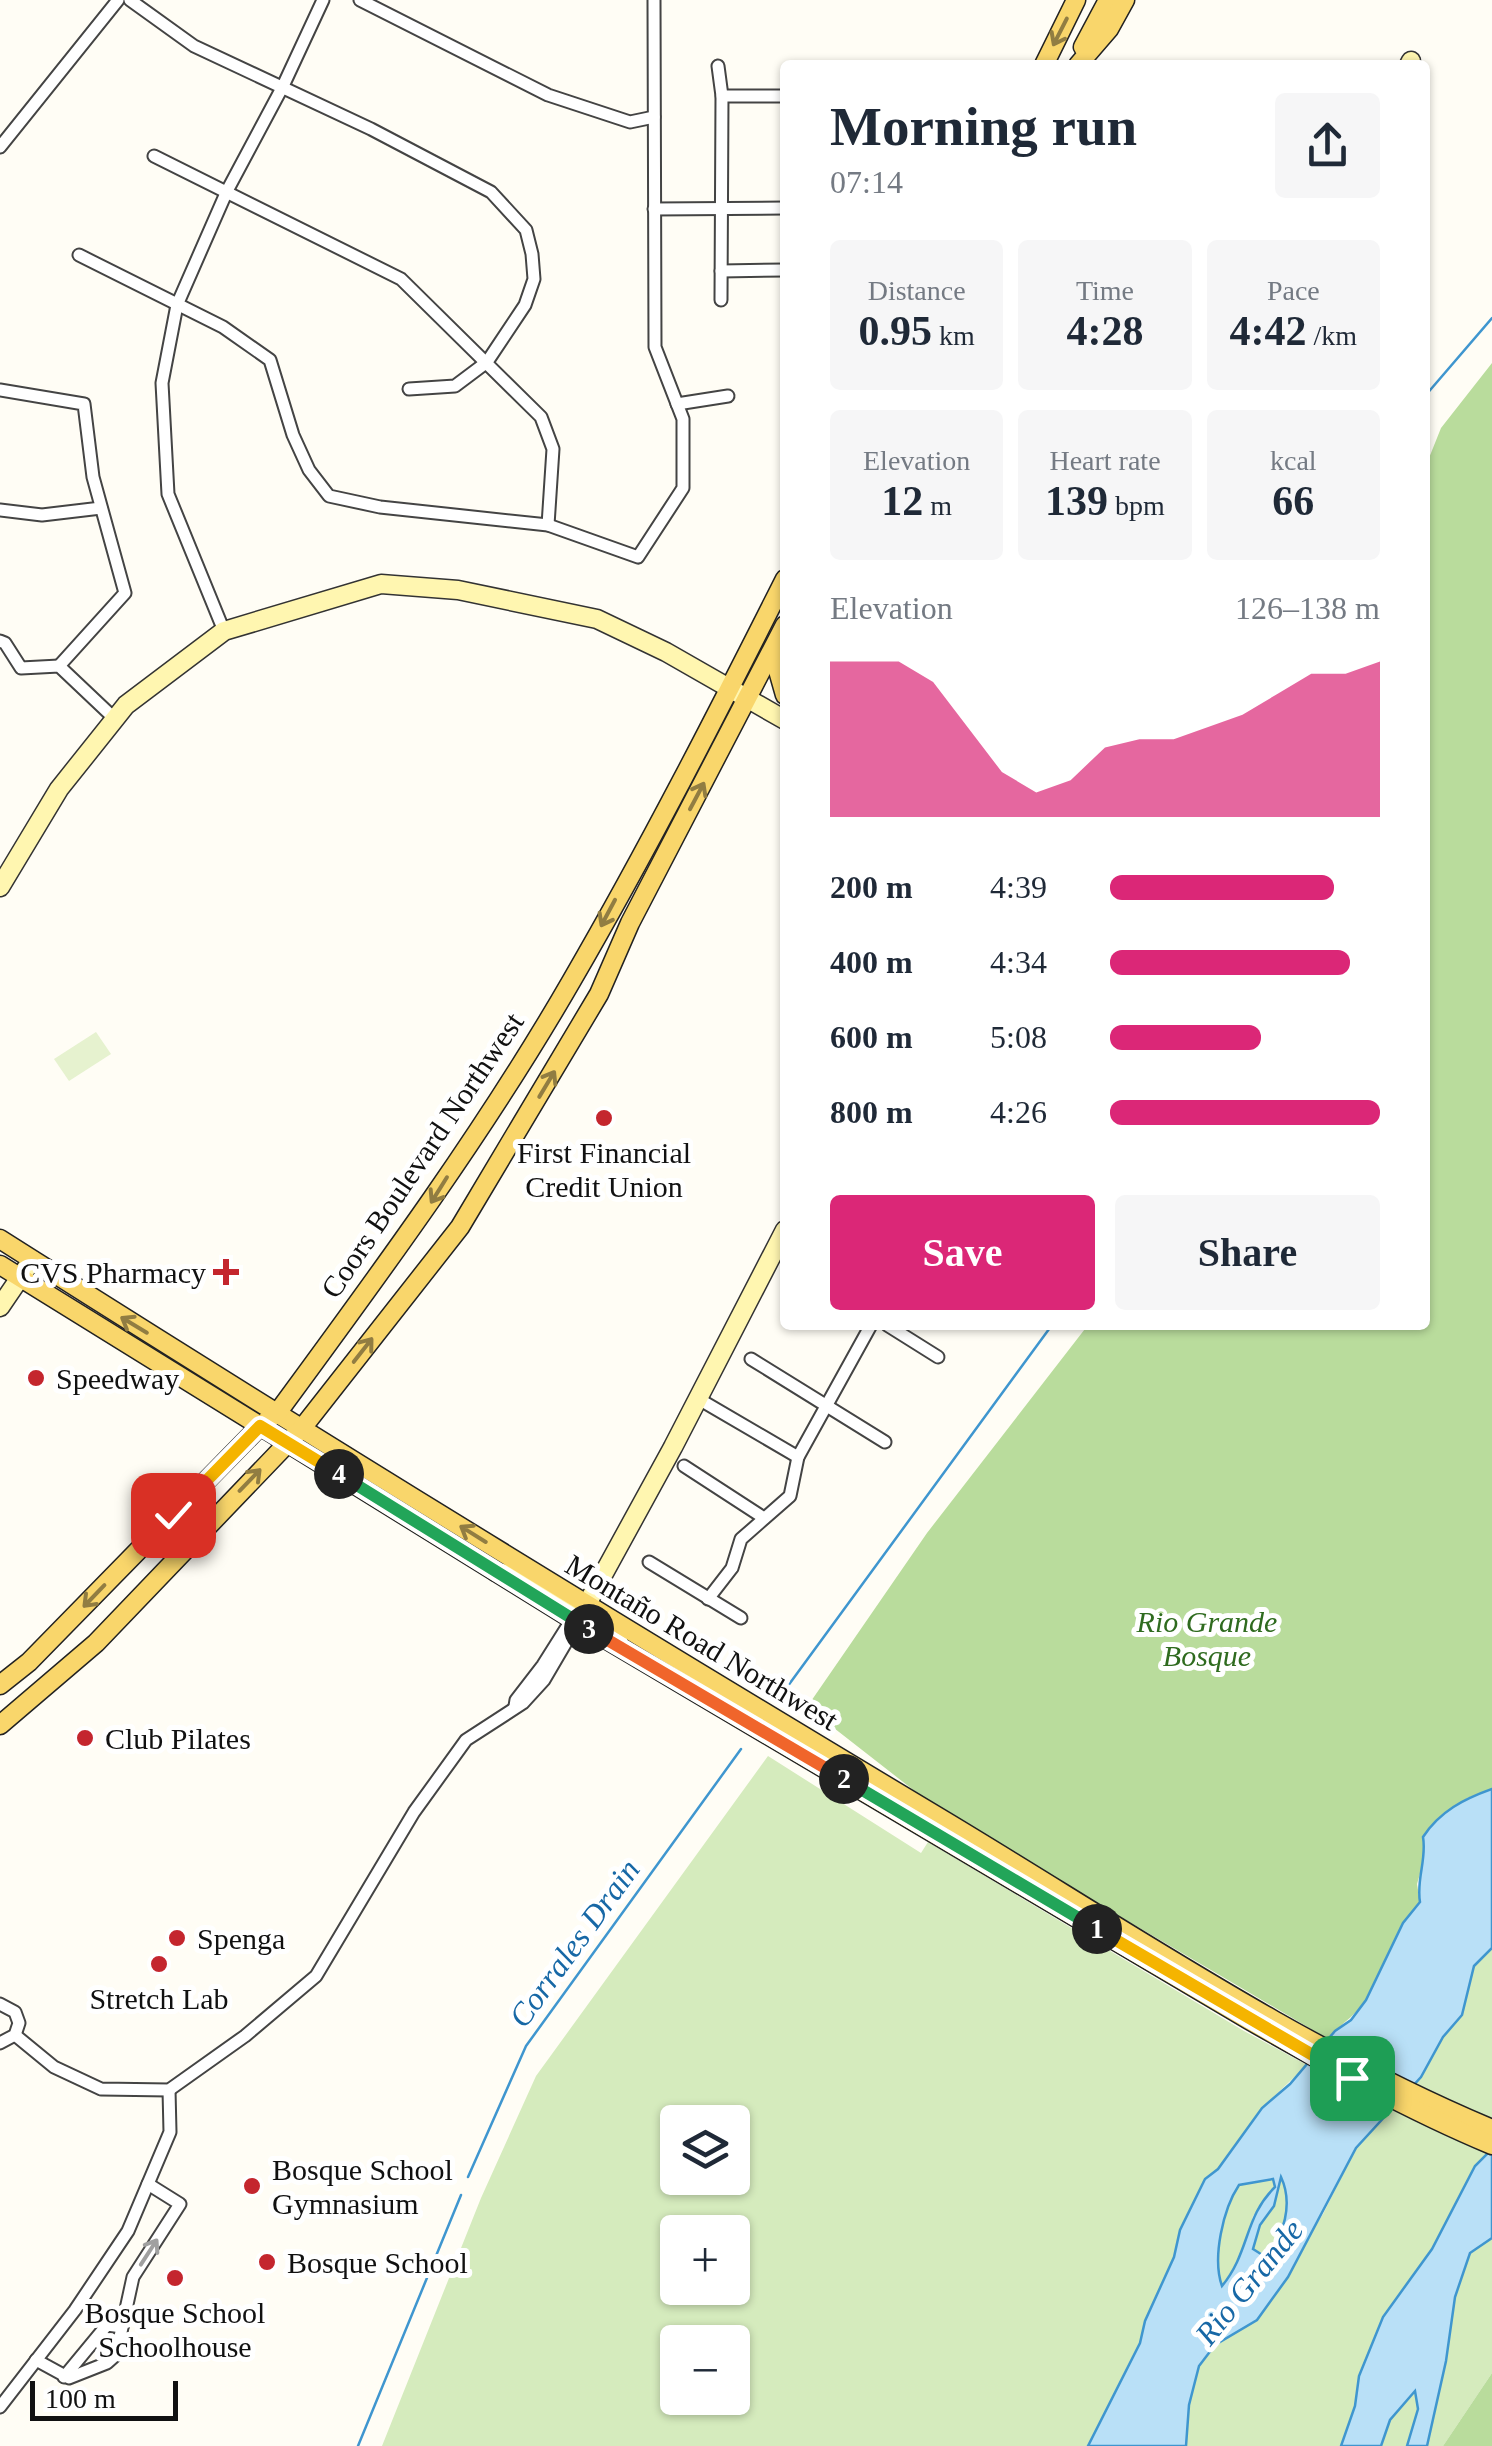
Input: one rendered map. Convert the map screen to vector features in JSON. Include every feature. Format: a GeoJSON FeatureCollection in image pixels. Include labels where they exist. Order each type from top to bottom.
{"type":"FeatureCollection","features":[{"type":"Feature","properties":{"kind":"main road"},"geometry":{"type":"LineString","coordinates":[[1046,60],[1076,0]]}},
{"type":"Feature","properties":{"kind":"main road"},"geometry":{"type":"LineString","coordinates":[[1078,60],[1108,0]]}},
{"type":"Feature","properties":{"kind":"main road"},"geometry":{"type":"LineString","coordinates":[[1081,60],[1109,29],[1125,0]]}},
{"type":"Feature","properties":{"kind":"main road","name":"Coors Boulevard Northwest"},"geometry":{"type":"LineString","coordinates":[[0,1684],[29,1662],[278,1412],[427,1208],[571,982],[780,589]]}},
{"type":"Feature","properties":{"kind":"main road","name":"Coors Boulevard Northwest"},"geometry":{"type":"LineString","coordinates":[[0,1725],[96,1643],[302,1427],[460,1228],[599,994],[630,923],[780,634]]}},
{"type":"Feature","properties":{"kind":"main road"},"geometry":{"type":"LineString","coordinates":[[780,648],[780,678]]}},
{"type":"Feature","properties":{"kind":"main road","name":"Montaño Road Northwest"},"geometry":{"type":"LineString","coordinates":[[0,1240],[1266,2030],[1445,2125],[1492,2145]]}},
{"type":"Feature","properties":{"kind":"main road","name":"Montaño Road Northwest"},"geometry":{"type":"LineString","coordinates":[[0,1264],[595,1633],[1255,2008],[1360,2066],[1492,2129]]}},
{"type":"Feature","properties":{"kind":"street"},"geometry":{"type":"LineString","coordinates":[[0,147],[118,0]]}},
{"type":"Feature","properties":{"kind":"street"},"geometry":{"type":"LineString","coordinates":[[130,0],[194,46],[283,86],[490,192],[526,230],[534,280],[524,305],[487,362],[455,386],[409,389]]}},
{"type":"Feature","properties":{"kind":"street"},"geometry":{"type":"LineString","coordinates":[[224,631],[168,494],[162,383],[178,305],[227,191],[323,0]]}},
{"type":"Feature","properties":{"kind":"street"},"geometry":{"type":"LineString","coordinates":[[360,0],[548,94],[630,122],[654,118]]}},
{"type":"Feature","properties":{"kind":"street"},"geometry":{"type":"LineString","coordinates":[[78,255],[223,327],[270,360],[308,470],[329,496],[380,507],[548,524],[638,556],[683,488],[683,419],[655,347],[654,0]]}},
{"type":"Feature","properties":{"kind":"street"},"geometry":{"type":"LineString","coordinates":[[718,66],[722,96],[721,300]]}},
{"type":"Feature","properties":{"kind":"street"},"geometry":{"type":"LineString","coordinates":[[722,96],[780,96]]}},
{"type":"Feature","properties":{"kind":"street"},"geometry":{"type":"LineString","coordinates":[[154,156],[401,280],[541,417],[554,449],[548,524]]}},
{"type":"Feature","properties":{"kind":"street"},"geometry":{"type":"LineString","coordinates":[[654,209],[780,208]]}},
{"type":"Feature","properties":{"kind":"street"},"geometry":{"type":"LineString","coordinates":[[721,271],[780,270]]}},
{"type":"Feature","properties":{"kind":"street"},"geometry":{"type":"LineString","coordinates":[[0,390],[84,404],[93,477],[126,593],[59,666],[21,668],[0,640]]}},
{"type":"Feature","properties":{"kind":"street"},"geometry":{"type":"LineString","coordinates":[[677,404],[728,396]]}},
{"type":"Feature","properties":{"kind":"street"},"geometry":{"type":"LineString","coordinates":[[0,510],[42,515],[100,508]]}},
{"type":"Feature","properties":{"kind":"street"},"geometry":{"type":"LineString","coordinates":[[0,886],[59,789],[126,705],[224,631],[381,584],[458,590],[597,619],[666,652],[780,717]]}},
{"type":"Feature","properties":{"kind":"street"},"geometry":{"type":"LineString","coordinates":[[59,666],[115,719]]}},
{"type":"Feature","properties":{"kind":"street"},"geometry":{"type":"LineString","coordinates":[[496,1572],[520,1576],[576,1609],[587,1604],[780,1240]]}},
{"type":"Feature","properties":{"kind":"street"},"geometry":{"type":"LineString","coordinates":[[0,1307],[32,1260]]}},
{"type":"Feature","properties":{"kind":"street"},"geometry":{"type":"LineString","coordinates":[[708,1599],[732,1568],[741,1540],[790,1496],[798,1457],[867,1330]]}},
{"type":"Feature","properties":{"kind":"street"},"geometry":{"type":"LineString","coordinates":[[895,1330],[938,1357]]}},
{"type":"Feature","properties":{"kind":"street"},"geometry":{"type":"LineString","coordinates":[[751,1359],[885,1442]]}},
{"type":"Feature","properties":{"kind":"street"},"geometry":{"type":"LineString","coordinates":[[697,1398],[798,1457]]}},
{"type":"Feature","properties":{"kind":"street"},"geometry":{"type":"LineString","coordinates":[[684,1466],[764,1518]]}},
{"type":"Feature","properties":{"kind":"street"},"geometry":{"type":"LineString","coordinates":[[649,1562],[741,1618]]}},
{"type":"Feature","properties":{"kind":"street"},"geometry":{"type":"LineString","coordinates":[[515,1706],[572,1619],[586,1617],[634,1642],[664,1652]]}},
{"type":"Feature","properties":{"kind":"street"},"geometry":{"type":"LineString","coordinates":[[15,2036],[54,2068],[101,2089],[169,2090],[245,2036],[316,1976],[414,1812],[466,1740],[523,1703],[544,1680],[568,1639],[577,1632],[595,1633]]}},
{"type":"Feature","properties":{"kind":"street"},"geometry":{"type":"LineString","coordinates":[[0,2004],[10,2007],[17,2016],[15,2036]]}},
{"type":"Feature","properties":{"kind":"street"},"geometry":{"type":"LineString","coordinates":[[0,2043],[15,2036]]}},
{"type":"Feature","properties":{"kind":"street"},"geometry":{"type":"LineString","coordinates":[[0,2407],[128,2231],[170,2132],[169,2090]]}},
{"type":"Feature","properties":{"kind":"street"},"geometry":{"type":"LineString","coordinates":[[36,2360],[64,2378],[107,2363],[116,2355],[133,2278],[180,2204],[148,2184]]}},
{"type":"Feature","properties":{"kind":"street"},"geometry":{"type":"LineString","coordinates":[[64,2378],[107,2325],[122,2327]]}},
{"type":"Feature","properties":{"kind":"green space","name":"Rio Grande Bosque"},"geometry":{"type":"Polygon","coordinates":[[[1492,363],[1492,1789],[1467,1798],[1426,1853],[1417,1884],[1420,1902],[1362,2005],[1328,2039],[939,1810],[807,1707],[927,1533],[1084,1330],[1430,1330],[1430,456],[1441,428],[1492,363]]]}},
{"type":"Feature","properties":{"kind":"green space"},"geometry":{"type":"Polygon","coordinates":[[[96,1032],[111,1054],[69,1081],[54,1059],[96,1032]]]}},
{"type":"Feature","properties":{"kind":"green space"},"geometry":{"type":"Polygon","coordinates":[[[768,1756],[921,1853],[928,1842],[1307,2065],[1262,2108],[1218,2169],[1205,2180],[1180,2230],[1174,2257],[1145,2321],[1140,2343],[1088,2446],[382,2446],[481,2198],[536,2076],[768,1756]]]}},
{"type":"Feature","properties":{"kind":"green space"},"geometry":{"type":"Polygon","coordinates":[[[1492,1948],[1492,2149],[1432,2249],[1383,2317],[1359,2376],[1355,2406],[1341,2446],[1186,2446],[1189,2405],[1199,2366],[1215,2345],[1257,2320],[1323,2214],[1356,2148],[1421,2077],[1443,2037],[1462,2015],[1474,1966],[1492,1948]]]}},
{"type":"Feature","properties":{"kind":"green space"},"geometry":{"type":"Polygon","coordinates":[[[1280,2175],[1286,2196],[1285,2218],[1278,2239],[1265,2256],[1253,2249],[1280,2175]]]}},
{"type":"Feature","properties":{"kind":"green space"},"geometry":{"type":"Polygon","coordinates":[[[1273,2179],[1275,2187],[1253,2216],[1244,2255],[1223,2287],[1219,2249],[1233,2195],[1239,2185],[1273,2179]]]}},
{"type":"Feature","properties":{"kind":"green space"},"geometry":{"type":"Polygon","coordinates":[[[1492,2238],[1492,2373],[1443,2446],[1427,2446],[1455,2297],[1470,2253],[1492,2238]]]}},
{"type":"Feature","properties":{"kind":"green space"},"geometry":{"type":"Polygon","coordinates":[[[1492,2373],[1492,2446],[1443,2446],[1492,2373]]]}},
{"type":"Feature","properties":{"kind":"green space"},"geometry":{"type":"Polygon","coordinates":[[[1416,2391],[1418,2409],[1407,2446],[1381,2446],[1390,2420],[1416,2391]]]}},
{"type":"Feature","properties":{"kind":"water","name":"Rio Grande"},"geometry":{"type":"Polygon","coordinates":[[[1492,1789],[1492,1948],[1474,1966],[1462,2015],[1443,2037],[1421,2077],[1356,2148],[1288,2277],[1257,2320],[1215,2345],[1199,2366],[1189,2405],[1186,2446],[1088,2446],[1140,2343],[1145,2321],[1174,2257],[1180,2230],[1205,2179],[1218,2169],[1262,2108],[1290,2084],[1366,2000],[1403,1923],[1420,1902],[1423,1837],[1445,1813],[1492,1789]],[[1281,2177],[1274,2206],[1260,2225],[1253,2249],[1264,2256],[1285,2219],[1285,2187],[1281,2177]],[[1273,2179],[1239,2185],[1233,2195],[1219,2248],[1222,2286],[1238,2260],[1258,2210],[1275,2187],[1273,2179]]]}},
{"type":"Feature","properties":{"kind":"water"},"geometry":{"type":"Polygon","coordinates":[[[1492,2149],[1492,2238],[1470,2253],[1455,2297],[1427,2446],[1407,2446],[1418,2409],[1415,2391],[1390,2420],[1381,2446],[1341,2446],[1355,2406],[1359,2376],[1383,2317],[1432,2249],[1475,2166],[1492,2149]]]}},
{"type":"Feature","properties":{"kind":"waterway","name":"Corrales Drain"},"geometry":{"type":"LineString","coordinates":[[1430,390],[1492,318]]}},
{"type":"Feature","properties":{"kind":"waterway","name":"Corrales Drain"},"geometry":{"type":"LineString","coordinates":[[782,1694],[1048,1330]]}},
{"type":"Feature","properties":{"kind":"waterway","name":"Corrales Drain"},"geometry":{"type":"LineString","coordinates":[[468,2177],[526,2046],[741,1749]]}},
{"type":"Feature","properties":{"kind":"waterway","name":"Corrales Drain"},"geometry":{"type":"LineString","coordinates":[[358,2446],[461,2195]]}},
{"type":"Feature","properties":{"kind":"place","name":"First Financial Credit Union"},"geometry":{"type":"Point","coordinates":[604,1118]}},
{"type":"Feature","properties":{"kind":"place","name":"CVS Pharmacy"},"geometry":{"type":"Point","coordinates":[226,1272]}},
{"type":"Feature","properties":{"kind":"place","name":"Speedway"},"geometry":{"type":"Point","coordinates":[36,1378]}},
{"type":"Feature","properties":{"kind":"place","name":"Club Pilates"},"geometry":{"type":"Point","coordinates":[85,1738]}},
{"type":"Feature","properties":{"kind":"place","name":"Spenga"},"geometry":{"type":"Point","coordinates":[177,1938]}},
{"type":"Feature","properties":{"kind":"place","name":"Stretch Lab"},"geometry":{"type":"Point","coordinates":[159,1964]}},
{"type":"Feature","properties":{"kind":"place","name":"Bosque School Gymnasium"},"geometry":{"type":"Point","coordinates":[252,2186]}},
{"type":"Feature","properties":{"kind":"place","name":"Bosque School"},"geometry":{"type":"Point","coordinates":[267,2262]}},
{"type":"Feature","properties":{"kind":"place","name":"Bosque School Schoolhouse"},"geometry":{"type":"Point","coordinates":[175,2278]}},
{"type":"Feature","properties":{"kind":"route"},"geometry":{"type":"LineString","coordinates":[[173,1515],[260,1426],[595,1633],[1352,2078]]}}]}
